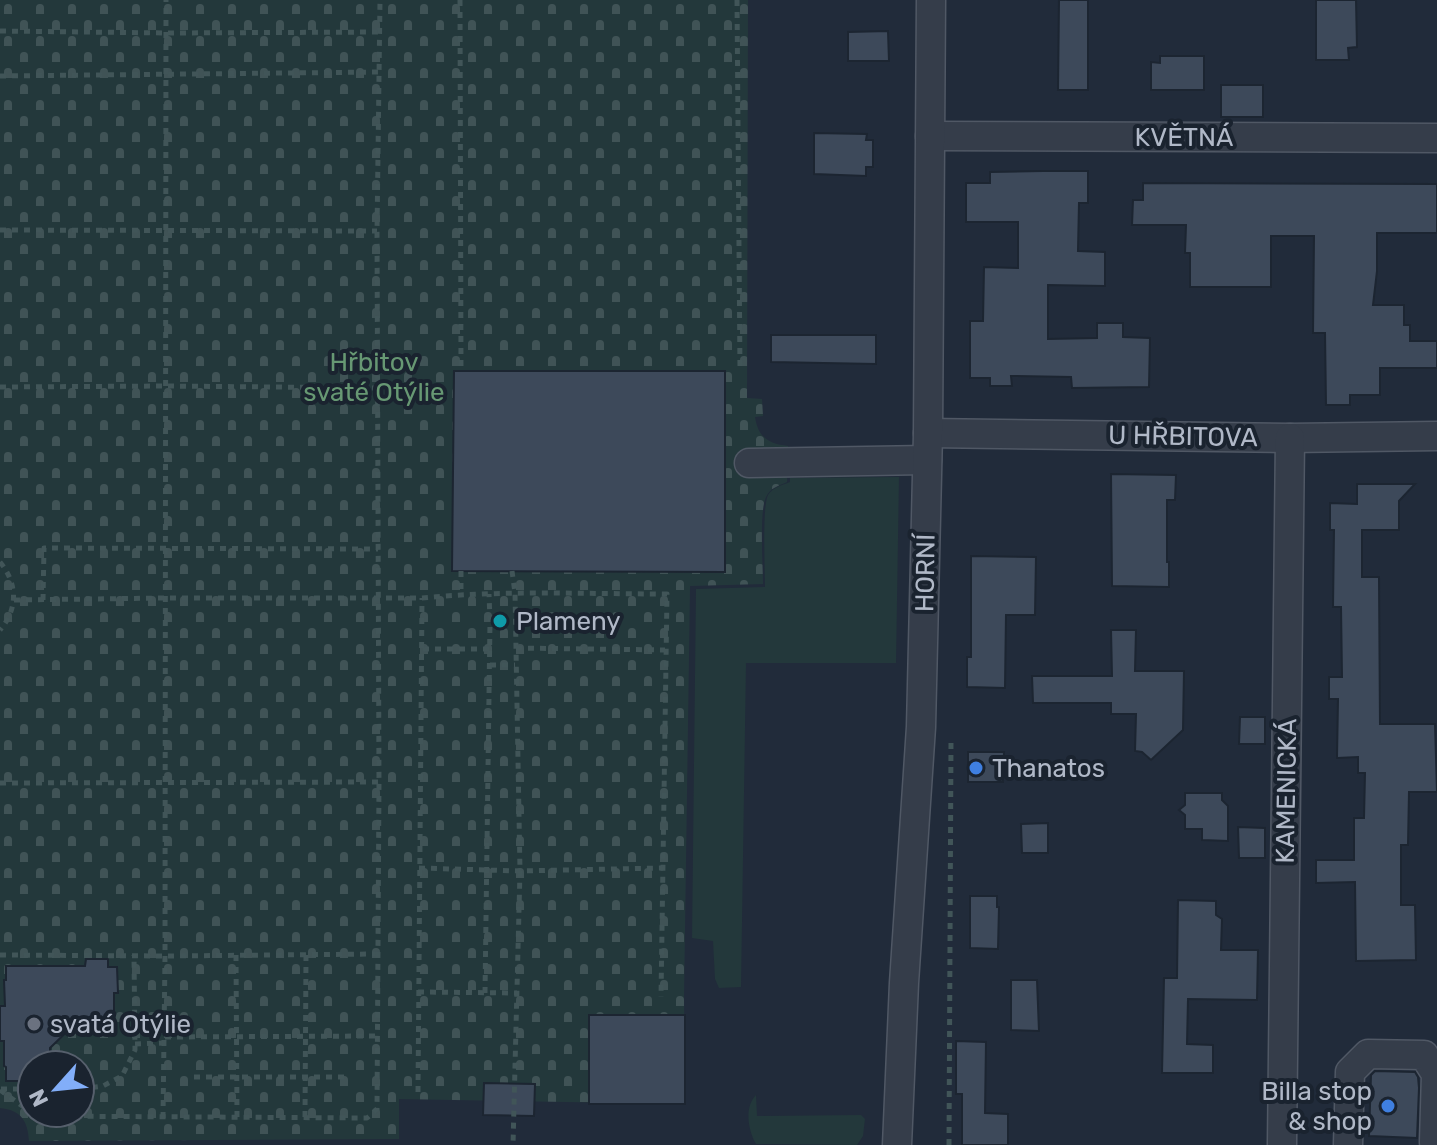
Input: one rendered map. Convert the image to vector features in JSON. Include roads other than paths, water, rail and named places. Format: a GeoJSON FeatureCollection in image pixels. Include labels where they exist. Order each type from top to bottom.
{"type":"FeatureCollection","features":[{"type":"Feature","properties":{"kind":"street","name":"HORNÍ"},"geometry":{"type":"LineString","coordinates":[[897,1145],[921,727],[931,0]]}},
{"type":"Feature","properties":{"kind":"street","name":"KVĚTNÁ"},"geometry":{"type":"LineString","coordinates":[[930,136],[1437,138]]}},
{"type":"Feature","properties":{"kind":"street","name":"U HŘBITOVA"},"geometry":{"type":"LineString","coordinates":[[749,463],[927,446],[1437,436]]}},
{"type":"Feature","properties":{"kind":"street","name":"KAMENICKÁ"},"geometry":{"type":"LineString","coordinates":[[1282,1144],[1290,438]]}},
{"type":"Feature","properties":{"kind":"street"},"geometry":{"type":"LineString","coordinates":[[1348,1145],[1350,1072],[1368,1054],[1424,1055],[1434,1112]]}},
{"type":"Feature","properties":{"kind":"place","name":"Plameny"},"geometry":{"type":"Point","coordinates":[500,621]}},
{"type":"Feature","properties":{"kind":"place","name":"Thanatos"},"geometry":{"type":"Point","coordinates":[976,768]}},
{"type":"Feature","properties":{"kind":"place","name":"svatá Otýlie"},"geometry":{"type":"Point","coordinates":[34,1024]}},
{"type":"Feature","properties":{"kind":"place","name":"Billa stop & shop"},"geometry":{"type":"Point","coordinates":[1388,1106]}},
{"type":"Feature","properties":{"kind":"park label","name":"Hřbitov svaté Otýlie"},"geometry":{"type":"Point","coordinates":[374,377]}}]}
